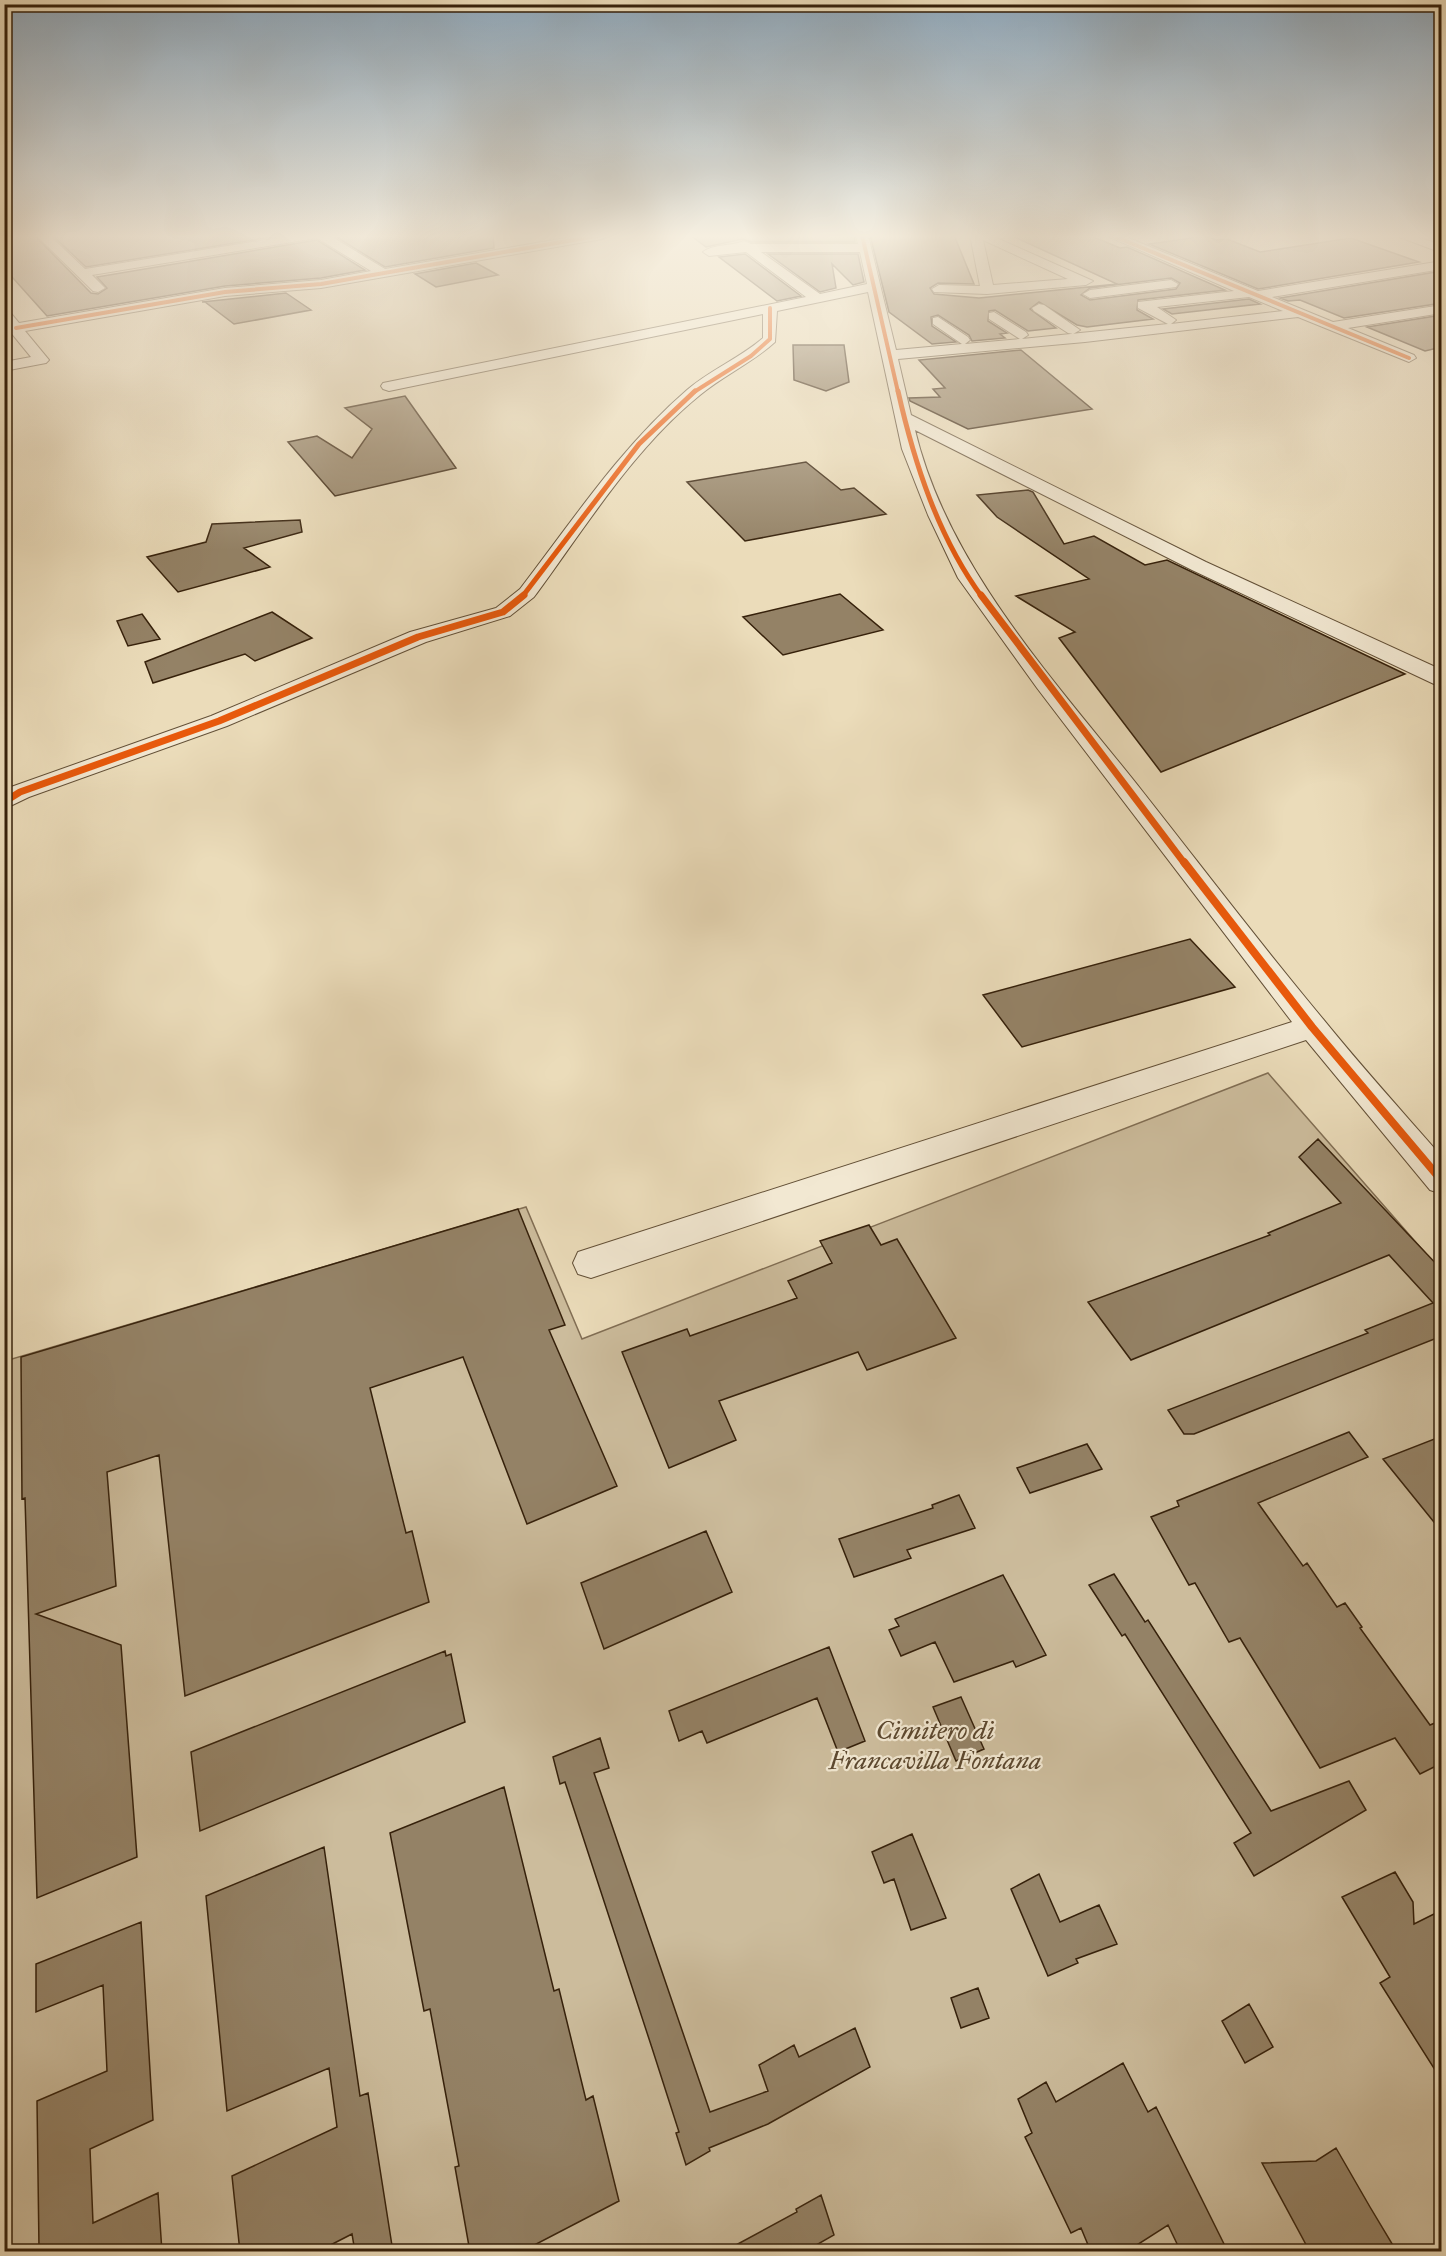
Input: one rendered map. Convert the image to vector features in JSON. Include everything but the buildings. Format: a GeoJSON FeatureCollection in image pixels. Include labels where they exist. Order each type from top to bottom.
{"type":"FeatureCollection","features":[{"type":"Feature","properties":{"kind":"street"},"geometry":{"type":"LineString","coordinates":[[4,367],[41,360],[26,340]]}},
{"type":"Feature","properties":{"kind":"street"},"geometry":{"type":"LineString","coordinates":[[389,386],[612,340]]}},
{"type":"Feature","properties":{"kind":"street"},"geometry":{"type":"LineString","coordinates":[[4,802],[20,792],[219,721],[418,637],[503,612],[527,593],[639,444],[695,391],[751,356],[769,340]]}},
{"type":"Feature","properties":{"kind":"street"},"geometry":{"type":"LineString","coordinates":[[885,340],[911,449],[937,515],[968,578],[1045,683],[1312,1027],[1442,1180]]}},
{"type":"Feature","properties":{"kind":"street"},"geometry":{"type":"LineString","coordinates":[[888,355],[1059,340]]}},
{"type":"Feature","properties":{"kind":"street"},"geometry":{"type":"LineString","coordinates":[[1366,340],[1408,358]]}},
{"type":"Feature","properties":{"kind":"street"},"geometry":{"type":"LineString","coordinates":[[904,418],[1199,566],[1442,679]]}},
{"type":"Feature","properties":{"kind":"street"},"geometry":{"type":"LineString","coordinates":[[591,1263],[1312,1027]]}},
{"type":"Feature","properties":{"kind":"green space","name":"Cimitero di Francavilla Fontana"},"geometry":{"type":"Polygon","coordinates":[[[1268,1073],[1441,1271],[1441,2251],[5,2252],[5,1361],[526,1207],[582,1339],[1268,1073]]]}},
{"type":"Feature","properties":{"kind":"cycle path"},"geometry":{"type":"LineString","coordinates":[[4,802],[20,792],[219,721],[418,637],[503,612],[527,593],[639,444],[695,391],[751,356],[769,340]]}},
{"type":"Feature","properties":{"kind":"cycle path"},"geometry":{"type":"LineString","coordinates":[[886,340],[911,449],[937,515],[968,578],[1045,683],[1312,1027],[1442,1181]]}},
{"type":"Feature","properties":{"kind":"cycle path"},"geometry":{"type":"LineString","coordinates":[[1366,340],[1409,358]]}}]}
